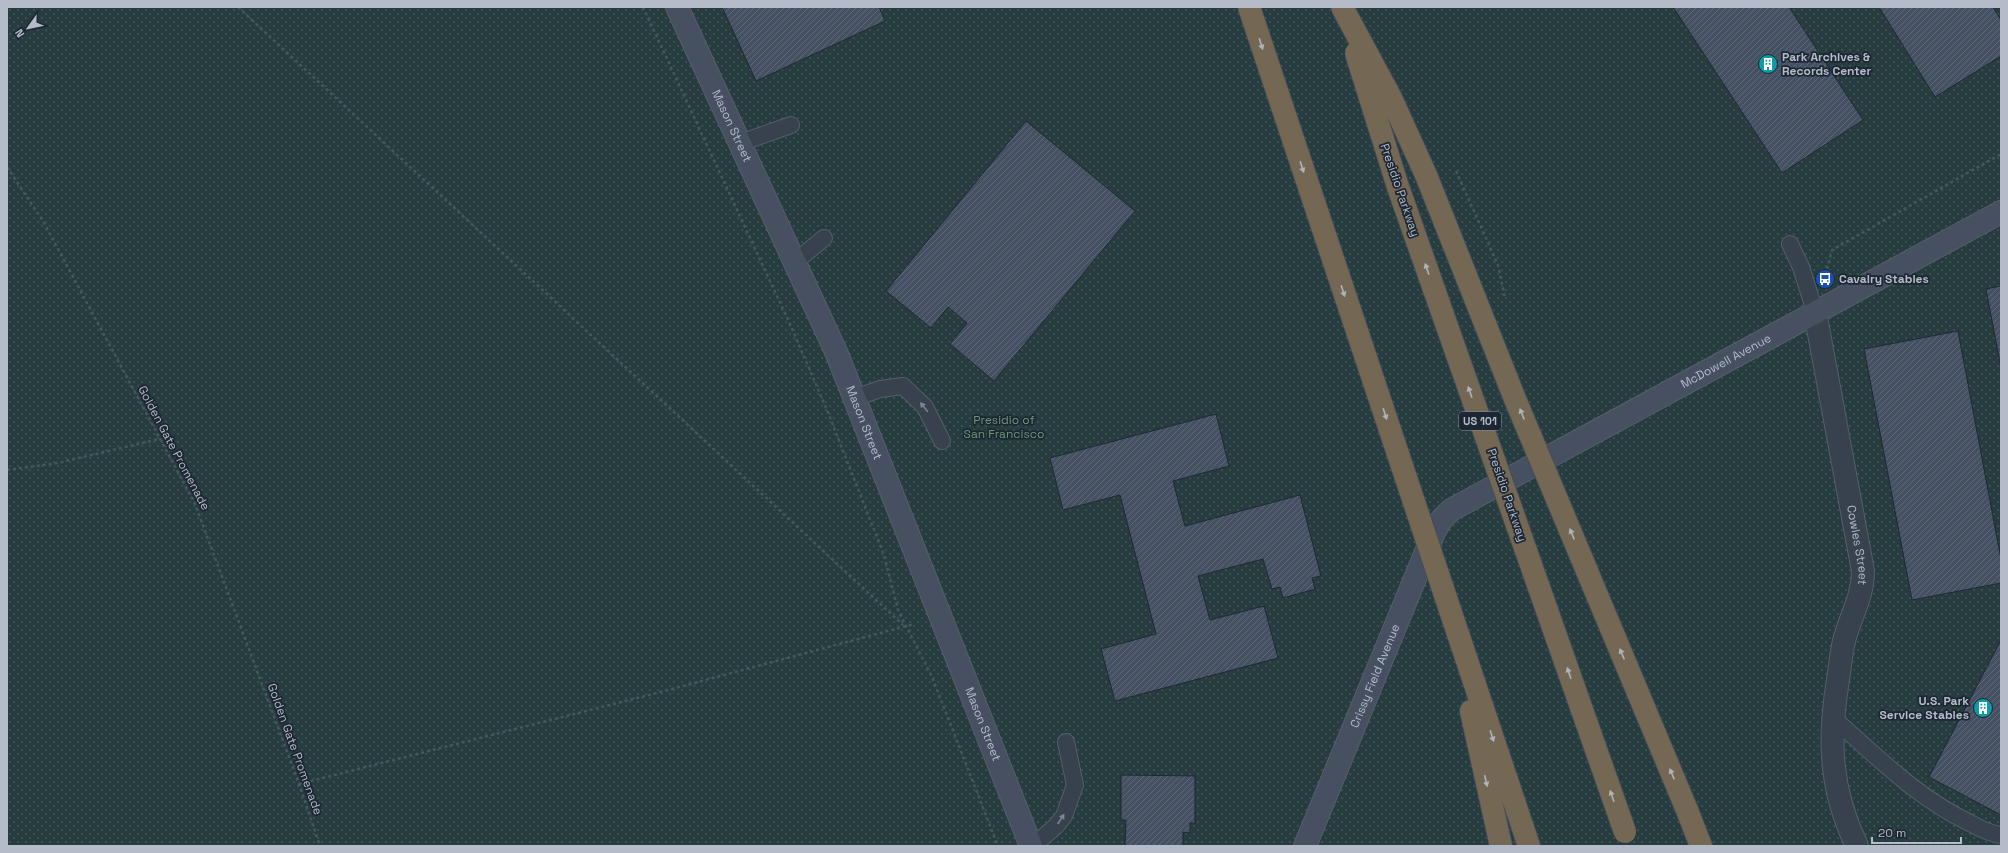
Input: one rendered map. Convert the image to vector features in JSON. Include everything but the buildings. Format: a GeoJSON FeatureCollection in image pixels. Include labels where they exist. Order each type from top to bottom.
{"type":"FeatureCollection","features":[{"type":"Feature","properties":{"kind":"highway"},"geometry":{"type":"LineString","coordinates":[[1249,7],[1529,846]]}},
{"type":"Feature","properties":{"kind":"highway"},"geometry":{"type":"LineString","coordinates":[[1342,7],[1394,104],[1424,168],[1518,406],[1701,846]]}},
{"type":"Feature","properties":{"kind":"highway","name":"Presidio Parkway"},"geometry":{"type":"LineString","coordinates":[[1342,7],[1398,187],[1630,846]]}},
{"type":"Feature","properties":{"kind":"highway"},"geometry":{"type":"LineString","coordinates":[[1444,592],[1501,846]]}},
{"type":"Feature","properties":{"kind":"street","name":"Mason Street"},"geometry":{"type":"LineString","coordinates":[[677,7],[795,262],[855,398],[1032,846]]}},
{"type":"Feature","properties":{"kind":"street","name":"McDowell Avenue"},"geometry":{"type":"LineString","coordinates":[[1451,510],[2001,212]]}},
{"type":"Feature","properties":{"kind":"street","name":"Cowles Street"},"geometry":{"type":"LineString","coordinates":[[1815,312],[1863,571],[1863,585],[1860,599],[1848,626],[1843,643],[1832,717],[1831,748],[1834,778],[1841,806],[1857,846]]}},
{"type":"Feature","properties":{"kind":"street","name":"Crissy Field Avenue"},"geometry":{"type":"LineString","coordinates":[[1305,846],[1435,530],[1442,518],[1451,510]]}},
{"type":"Feature","properties":{"kind":"lane"},"geometry":{"type":"LineString","coordinates":[[740,143],[791,125]]}},
{"type":"Feature","properties":{"kind":"lane"},"geometry":{"type":"LineString","coordinates":[[795,262],[824,238]]}},
{"type":"Feature","properties":{"kind":"lane","name":"Cowles Street"},"geometry":{"type":"LineString","coordinates":[[1790,244],[1800,267],[1815,312]]}},
{"type":"Feature","properties":{"kind":"lane"},"geometry":{"type":"LineString","coordinates":[[855,398],[880,389],[903,386],[925,407],[942,441]]}},
{"type":"Feature","properties":{"kind":"lane"},"geometry":{"type":"LineString","coordinates":[[1832,717],[1889,767],[1935,804],[1982,829],[2001,835]]}},
{"type":"Feature","properties":{"kind":"lane"},"geometry":{"type":"LineString","coordinates":[[1032,846],[1045,837],[1064,816],[1075,785],[1066,742]]}},
{"type":"Feature","properties":{"kind":"path"},"geometry":{"type":"LineString","coordinates":[[238,7],[905,627]]}},
{"type":"Feature","properties":{"kind":"path"},"geometry":{"type":"LineString","coordinates":[[643,7],[789,322],[827,410],[884,555],[898,610],[905,627],[932,677],[998,846]]}},
{"type":"Feature","properties":{"kind":"path"},"geometry":{"type":"LineString","coordinates":[[1826,272],[1832,250],[2001,154]]}},
{"type":"Feature","properties":{"kind":"path","name":"Golden Gate Promenade"},"geometry":{"type":"LineString","coordinates":[[7,167],[43,221],[195,504],[299,784],[320,846]]}},
{"type":"Feature","properties":{"kind":"path"},"geometry":{"type":"LineString","coordinates":[[7,470],[58,462],[159,439]]}},
{"type":"Feature","properties":{"kind":"path"},"geometry":{"type":"LineString","coordinates":[[299,784],[657,693],[920,623]]}},
{"type":"Feature","properties":{"kind":"green space","name":"Presidio of San Francisco"},"geometry":{"type":"Polygon","coordinates":[[[7,7],[2001,7],[2001,846],[7,846],[7,7]]]}},
{"type":"Feature","properties":{"kind":"place","name":"Park Archives & Records Center"},"geometry":{"type":"Point","coordinates":[1768,64]}},
{"type":"Feature","properties":{"kind":"place","name":"Cavalry Stables"},"geometry":{"type":"Point","coordinates":[1825,279]}},
{"type":"Feature","properties":{"kind":"place","name":"U.S. Park Service Stables"},"geometry":{"type":"Point","coordinates":[1983,708]}}]}
